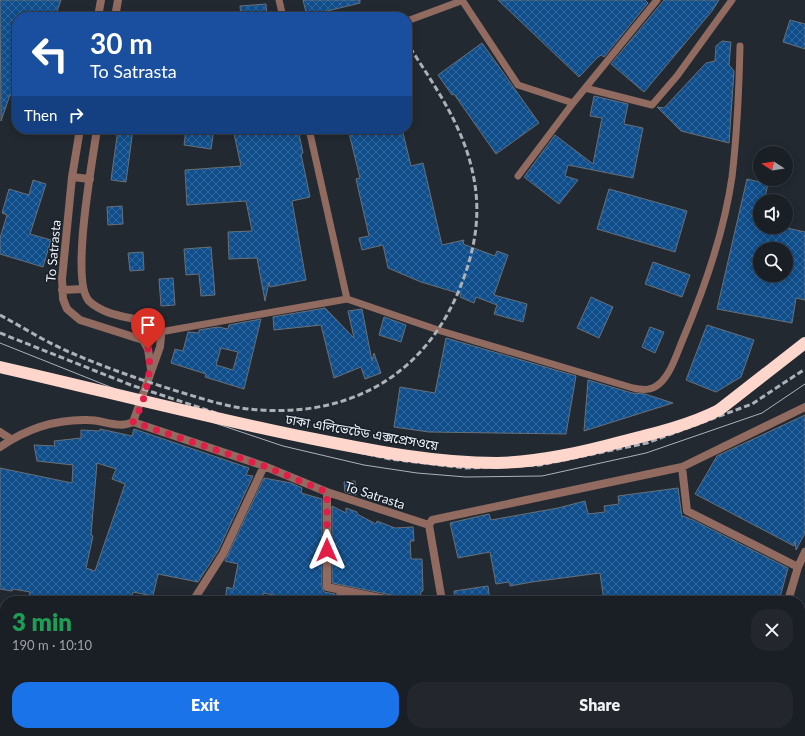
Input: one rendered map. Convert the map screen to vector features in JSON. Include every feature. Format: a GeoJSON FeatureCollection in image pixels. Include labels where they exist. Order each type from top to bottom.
{"type":"FeatureCollection","features":[{"type":"Feature","properties":{"kind":"highway","name":"ঢাকা এলিভেটেড এক্সপ্রেসওয়ে"},"geometry":{"type":"LineString","coordinates":[[0,367],[235,424],[394,455],[468,462],[498,463],[531,460],[582,452],[656,434],[705,417],[719,410],[805,343]]}},
{"type":"Feature","properties":{"kind":"street"},"geometry":{"type":"LineString","coordinates":[[99,12],[101,0]]}},
{"type":"Feature","properties":{"kind":"street"},"geometry":{"type":"LineString","coordinates":[[116,12],[118,0]]}},
{"type":"Feature","properties":{"kind":"street","name":"To Satrasta"},"geometry":{"type":"LineString","coordinates":[[79,134],[72,177],[62,290],[63,299],[67,309],[80,320],[143,340],[148,349],[151,369]]}},
{"type":"Feature","properties":{"kind":"street"},"geometry":{"type":"LineString","coordinates":[[0,446],[11,439],[40,426],[56,422],[88,420],[123,425],[133,422],[160,347],[160,332],[157,328],[150,324],[108,313],[98,308],[88,301],[83,289],[81,256],[96,134]]}},
{"type":"Feature","properties":{"kind":"street"},"geometry":{"type":"LineString","coordinates":[[72,177],[90,179]]}},
{"type":"Feature","properties":{"kind":"street"},"geometry":{"type":"LineString","coordinates":[[62,290],[83,289]]}},
{"type":"Feature","properties":{"kind":"street"},"geometry":{"type":"LineString","coordinates":[[441,596],[429,525],[432,520],[682,467],[805,407]]}},
{"type":"Feature","properties":{"kind":"street","name":"To Satrasta"},"geometry":{"type":"LineString","coordinates":[[133,422],[264,466],[327,492],[429,525]]}},
{"type":"Feature","properties":{"kind":"street"},"geometry":{"type":"LineString","coordinates":[[0,432],[11,439]]}},
{"type":"Feature","properties":{"kind":"street"},"geometry":{"type":"LineString","coordinates":[[196,596],[224,554],[264,466]]}},
{"type":"Feature","properties":{"kind":"street"},"geometry":{"type":"LineString","coordinates":[[682,467],[687,511],[798,567]]}},
{"type":"Feature","properties":{"kind":"street"},"geometry":{"type":"LineString","coordinates":[[327,492],[327,586],[370,596]]}},
{"type":"Feature","properties":{"kind":"street"},"geometry":{"type":"LineString","coordinates":[[789,596],[798,567],[805,552]]}},
{"type":"Feature","properties":{"kind":"street"},"geometry":{"type":"LineString","coordinates":[[340,596],[341,590]]}},
{"type":"Feature","properties":{"kind":"lane"},"geometry":{"type":"LineString","coordinates":[[279,0],[282,12]]}},
{"type":"Feature","properties":{"kind":"lane"},"geometry":{"type":"LineString","coordinates":[[412,19],[461,0],[518,85],[573,103]]}},
{"type":"Feature","properties":{"kind":"lane"},"geometry":{"type":"LineString","coordinates":[[518,176],[573,103],[657,0]]}},
{"type":"Feature","properties":{"kind":"lane"},"geometry":{"type":"LineString","coordinates":[[585,88],[652,105],[677,76],[732,0]]}},
{"type":"Feature","properties":{"kind":"lane"},"geometry":{"type":"LineString","coordinates":[[160,332],[347,299],[441,331],[633,388],[646,390],[654,388],[664,378],[677,353],[700,298],[716,250],[732,177],[740,46]]}},
{"type":"Feature","properties":{"kind":"lane"},"geometry":{"type":"LineString","coordinates":[[310,134],[347,299]]}},
{"type":"Feature","properties":{"kind":"building"},"geometry":{"type":"Polygon","coordinates":[[[0,0],[61,0],[57,12],[12,12],[12,96],[10,95],[1,121],[0,0]]]}},
{"type":"Feature","properties":{"kind":"building"},"geometry":{"type":"Polygon","coordinates":[[[303,0],[360,0],[360,3],[323,12],[306,12],[303,0]]]}},
{"type":"Feature","properties":{"kind":"building"},"geometry":{"type":"Polygon","coordinates":[[[498,0],[645,0],[648,3],[604,57],[601,55],[597,58],[579,77],[498,0]]]}},
{"type":"Feature","properties":{"kind":"building"},"geometry":{"type":"Polygon","coordinates":[[[664,0],[719,0],[712,11],[644,92],[611,64],[664,0]]]}},
{"type":"Feature","properties":{"kind":"building"},"geometry":{"type":"Polygon","coordinates":[[[266,4],[267,12],[241,12],[240,6],[266,4]]]}},
{"type":"Feature","properties":{"kind":"building"},"geometry":{"type":"Polygon","coordinates":[[[790,20],[805,24],[805,49],[783,42],[790,20]]]}},
{"type":"Feature","properties":{"kind":"building"},"geometry":{"type":"Polygon","coordinates":[[[722,41],[731,42],[729,65],[734,71],[729,143],[681,131],[657,107],[664,108],[706,63],[715,61],[716,46],[722,41]]]}},
{"type":"Feature","properties":{"kind":"building"},"geometry":{"type":"Polygon","coordinates":[[[482,43],[539,123],[496,154],[454,94],[452,95],[438,75],[482,43]]]}},
{"type":"Feature","properties":{"kind":"building"},"geometry":{"type":"Polygon","coordinates":[[[594,96],[628,104],[624,124],[643,128],[633,178],[568,165],[565,176],[578,180],[559,204],[524,177],[555,135],[593,164],[602,118],[590,116],[594,96]]]}},
{"type":"Feature","properties":{"kind":"building"},"geometry":{"type":"Polygon","coordinates":[[[117,134],[132,134],[126,182],[111,180],[117,134]]]}},
{"type":"Feature","properties":{"kind":"building"},"geometry":{"type":"Polygon","coordinates":[[[185,134],[213,134],[211,149],[184,145],[185,134]]]}},
{"type":"Feature","properties":{"kind":"building"},"geometry":{"type":"Polygon","coordinates":[[[234,134],[299,134],[303,153],[301,154],[310,197],[292,201],[306,280],[270,287],[269,282],[265,301],[257,258],[229,259],[228,232],[252,231],[246,201],[187,205],[185,170],[241,166],[234,134]]]}},
{"type":"Feature","properties":{"kind":"building"},"geometry":{"type":"Polygon","coordinates":[[[349,134],[403,134],[411,166],[423,163],[442,245],[464,240],[463,244],[495,256],[497,251],[508,255],[494,295],[527,304],[523,322],[494,314],[497,305],[476,297],[474,303],[460,297],[461,294],[421,282],[388,268],[383,245],[362,250],[359,238],[369,236],[356,179],[360,178],[349,134]]]}},
{"type":"Feature","properties":{"kind":"building"},"geometry":{"type":"Polygon","coordinates":[[[747,179],[753,180],[753,186],[768,186],[766,194],[753,194],[753,234],[793,234],[793,229],[805,232],[805,300],[796,298],[792,323],[717,309],[747,179]]]}},
{"type":"Feature","properties":{"kind":"building"},"geometry":{"type":"Polygon","coordinates":[[[33,180],[46,184],[30,234],[51,240],[43,267],[0,254],[0,238],[7,215],[2,213],[9,189],[29,195],[33,180]]]}},
{"type":"Feature","properties":{"kind":"building"},"geometry":{"type":"Polygon","coordinates":[[[609,189],[687,211],[675,252],[597,229],[609,189]]]}},
{"type":"Feature","properties":{"kind":"building"},"geometry":{"type":"Polygon","coordinates":[[[122,206],[123,224],[108,225],[107,207],[122,206]]]}},
{"type":"Feature","properties":{"kind":"building"},"geometry":{"type":"Polygon","coordinates":[[[211,247],[215,295],[201,296],[199,274],[186,275],[184,249],[211,247]]]}},
{"type":"Feature","properties":{"kind":"building"},"geometry":{"type":"Polygon","coordinates":[[[143,252],[144,270],[130,271],[128,253],[143,252]]]}},
{"type":"Feature","properties":{"kind":"building"},"geometry":{"type":"Polygon","coordinates":[[[653,262],[690,275],[682,297],[645,284],[653,262]]]}},
{"type":"Feature","properties":{"kind":"building"},"geometry":{"type":"Polygon","coordinates":[[[173,278],[175,305],[161,306],[159,279],[173,278]]]}},
{"type":"Feature","properties":{"kind":"building"},"geometry":{"type":"Polygon","coordinates":[[[591,297],[613,307],[599,338],[577,328],[591,297]]]}},
{"type":"Feature","properties":{"kind":"building"},"geometry":{"type":"Polygon","coordinates":[[[325,308],[354,338],[348,311],[362,309],[372,361],[374,353],[381,373],[365,379],[361,367],[334,378],[321,325],[274,330],[273,317],[325,308]]]}},
{"type":"Feature","properties":{"kind":"building"},"geometry":{"type":"Polygon","coordinates":[[[384,317],[406,325],[401,342],[379,335],[384,317]]]}},
{"type":"Feature","properties":{"kind":"building"},"geometry":{"type":"Polygon","coordinates":[[[261,319],[244,389],[205,377],[206,374],[171,363],[175,349],[183,351],[188,332],[199,333],[199,330],[218,327],[228,329],[229,325],[261,319]],[[221,348],[216,365],[233,370],[238,352],[221,348]]]}},
{"type":"Feature","properties":{"kind":"building"},"geometry":{"type":"Polygon","coordinates":[[[707,325],[754,340],[741,377],[716,392],[686,380],[707,325]]]}},
{"type":"Feature","properties":{"kind":"building"},"geometry":{"type":"Polygon","coordinates":[[[650,327],[664,332],[655,353],[642,347],[650,327]]]}},
{"type":"Feature","properties":{"kind":"building"},"geometry":{"type":"Polygon","coordinates":[[[446,338],[576,376],[566,434],[429,432],[394,427],[400,387],[435,393],[446,338]]]}},
{"type":"Feature","properties":{"kind":"building"},"geometry":{"type":"Polygon","coordinates":[[[588,380],[632,393],[645,394],[673,403],[584,431],[588,380]]]}},
{"type":"Feature","properties":{"kind":"building"},"geometry":{"type":"Polygon","coordinates":[[[805,415],[805,533],[796,550],[795,541],[794,546],[695,494],[717,456],[805,415]]]}},
{"type":"Feature","properties":{"kind":"building"},"geometry":{"type":"Polygon","coordinates":[[[100,429],[132,436],[134,429],[249,468],[246,475],[253,476],[218,551],[198,582],[158,574],[153,596],[133,592],[132,596],[29,596],[30,592],[13,589],[12,591],[0,589],[0,468],[72,483],[73,465],[37,461],[34,445],[55,446],[54,441],[81,438],[81,430],[100,431],[100,429]],[[97,463],[91,535],[93,536],[86,568],[95,571],[125,484],[112,479],[116,469],[97,463]]]}},
{"type":"Feature","properties":{"kind":"building"},"geometry":{"type":"Polygon","coordinates":[[[264,478],[291,483],[302,488],[301,493],[322,499],[322,587],[324,592],[335,594],[335,596],[278,596],[264,593],[263,596],[226,596],[227,587],[233,589],[238,564],[225,561],[264,478]]]}},
{"type":"Feature","properties":{"kind":"building"},"geometry":{"type":"Polygon","coordinates":[[[355,481],[356,495],[345,492],[344,482],[355,481]]]}},
{"type":"Feature","properties":{"kind":"building"},"geometry":{"type":"Polygon","coordinates":[[[678,488],[682,517],[683,516],[693,520],[788,568],[780,596],[603,596],[600,573],[510,586],[509,582],[496,584],[490,552],[458,558],[450,523],[489,514],[491,520],[558,508],[585,501],[588,514],[605,512],[604,506],[619,504],[618,496],[678,488]]]}},
{"type":"Feature","properties":{"kind":"building"},"geometry":{"type":"Polygon","coordinates":[[[332,506],[346,513],[346,508],[357,512],[357,514],[376,524],[377,521],[395,528],[413,527],[414,541],[410,541],[411,559],[422,559],[423,591],[421,591],[420,596],[396,596],[332,583],[332,506]]]}},
{"type":"Feature","properties":{"kind":"building"},"geometry":{"type":"Polygon","coordinates":[[[488,586],[489,596],[454,596],[454,591],[488,586]]]}},
{"type":"Feature","properties":{"kind":"tram line"},"geometry":{"type":"LineString","coordinates":[[0,343],[128,394],[283,446],[364,465],[417,473],[466,477],[542,476],[646,453],[762,413],[805,384]]}},
{"type":"Feature","properties":{"kind":"railway"},"geometry":{"type":"LineString","coordinates":[[0,315],[55,346],[100,365],[180,392],[220,404],[240,408],[261,410],[296,410],[328,405],[358,395],[386,381],[410,362],[431,339],[449,312],[463,280],[471,254],[476,228],[477,201],[473,174],[462,139],[446,106],[412,51]]}},
{"type":"Feature","properties":{"kind":"railway"},"geometry":{"type":"LineString","coordinates":[[0,333],[131,385],[286,436],[390,459],[466,468],[540,465],[647,443],[752,404],[805,369]]}},
{"type":"Feature","properties":{"kind":"route"},"geometry":{"type":"LineString","coordinates":[[148,349],[151,369],[133,422],[264,466],[327,492],[327,550]]}}]}
